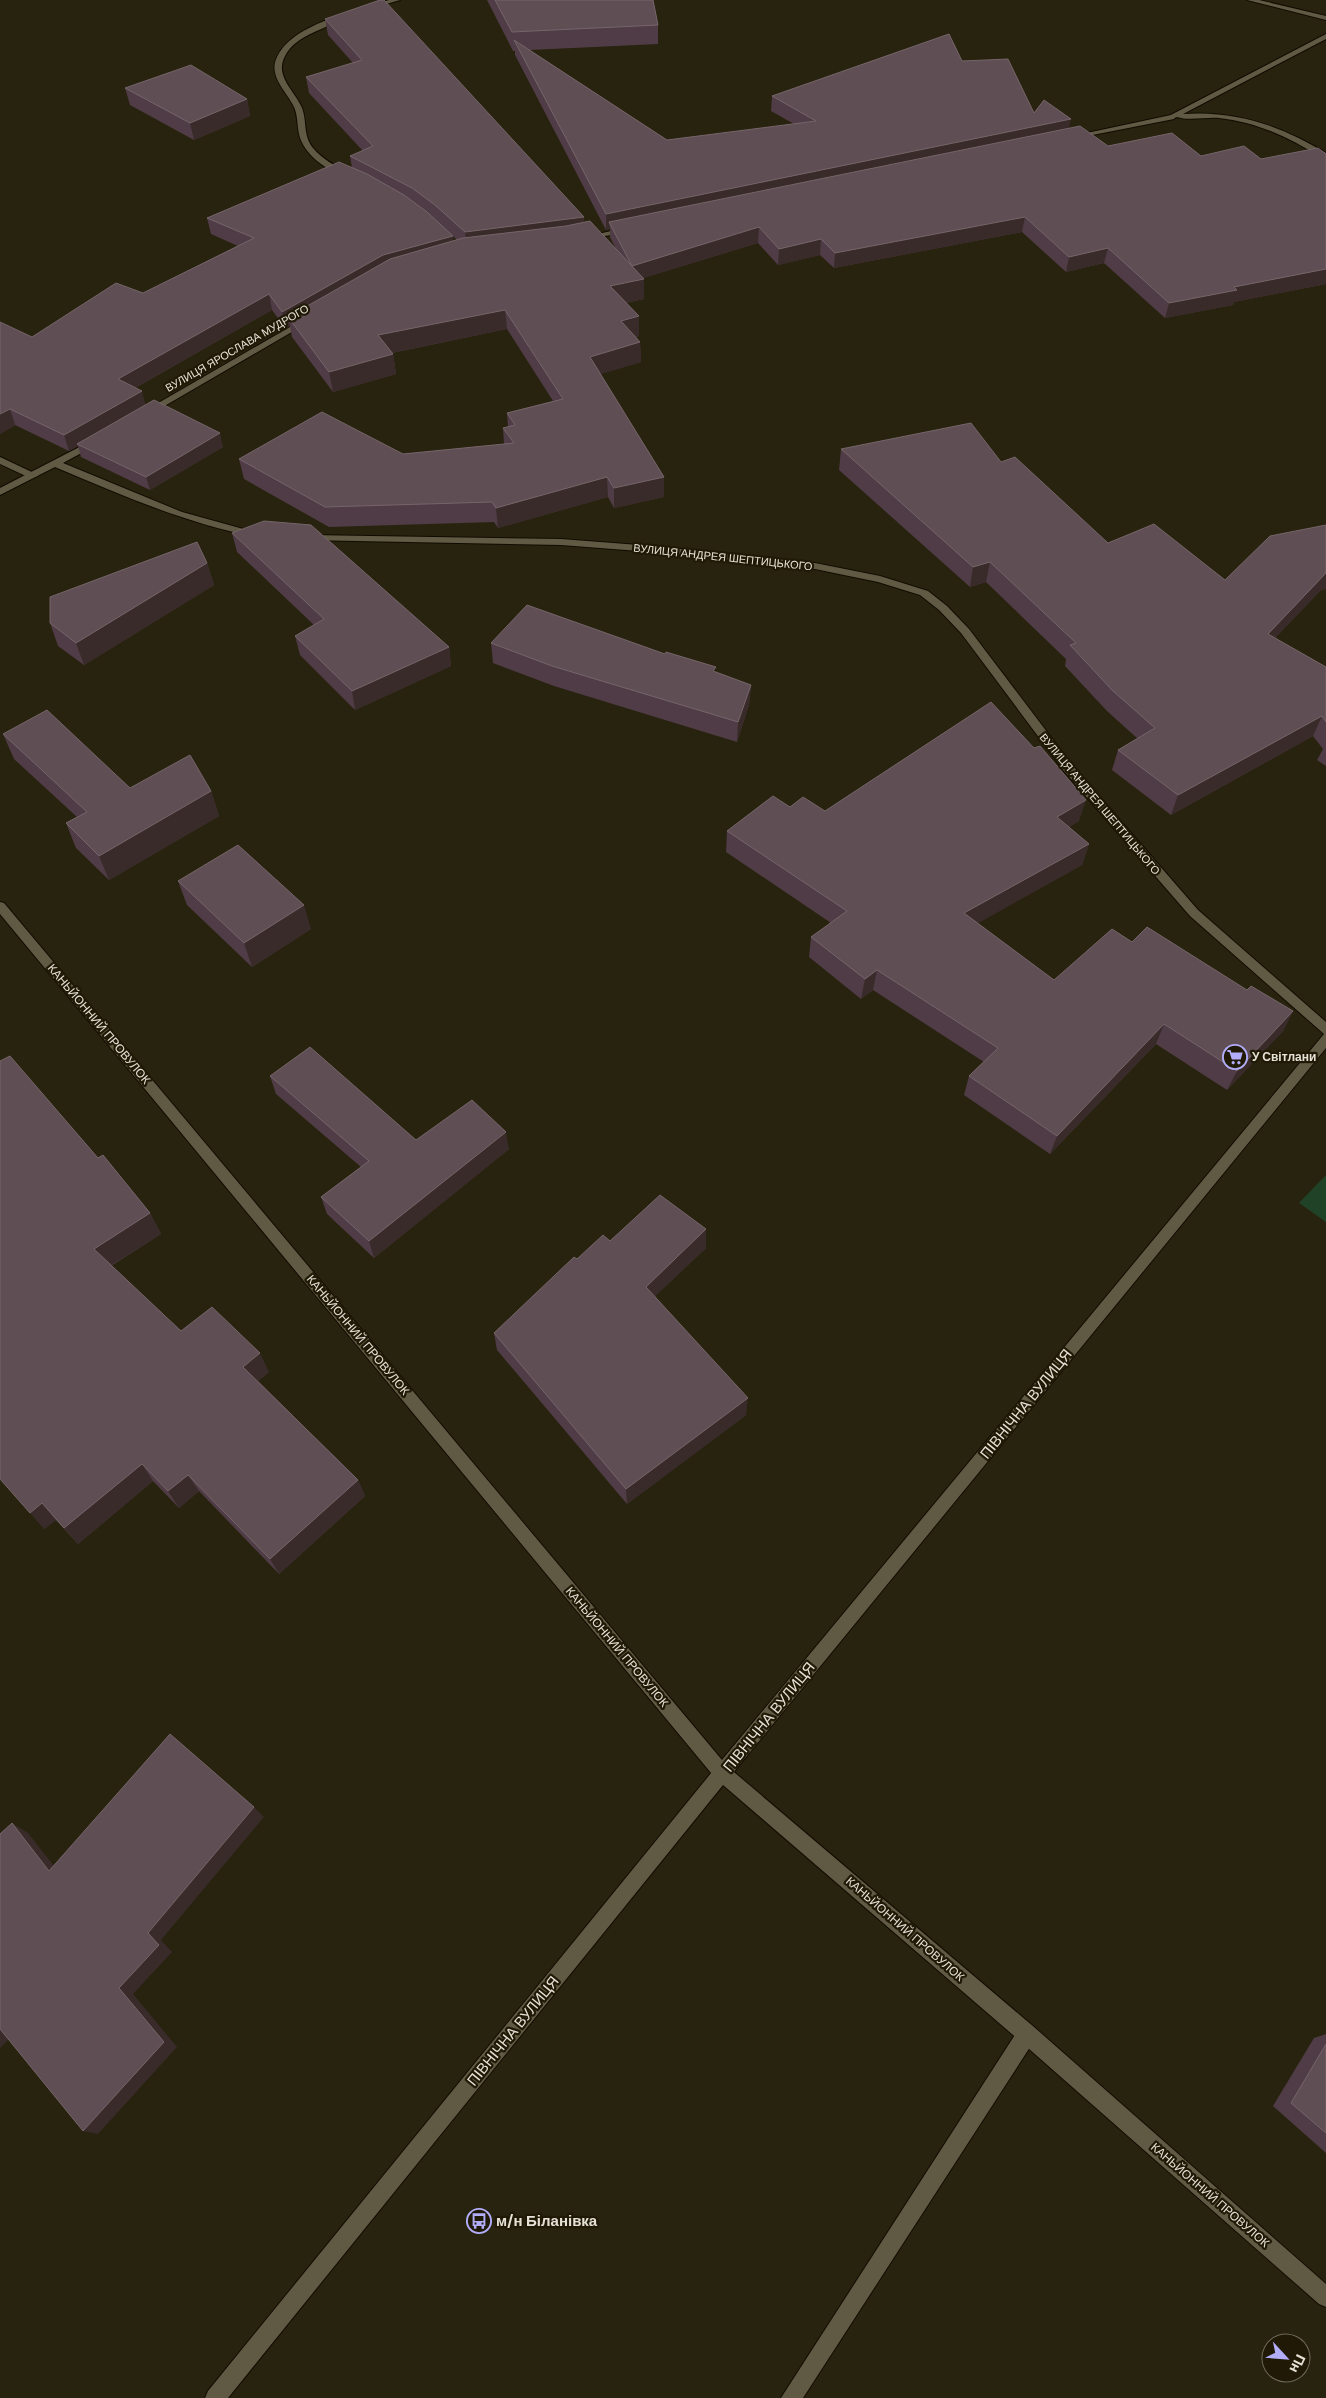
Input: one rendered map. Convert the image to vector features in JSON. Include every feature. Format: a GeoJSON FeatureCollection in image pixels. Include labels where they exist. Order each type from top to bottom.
{"type":"FeatureCollection","features":[{"type":"Feature","properties":{"kind":"street"},"geometry":{"type":"LineString","coordinates":[[356,11],[397,0]]}},
{"type":"Feature","properties":{"kind":"street"},"geometry":{"type":"LineString","coordinates":[[1250,0],[1326,18]]}},
{"type":"Feature","properties":{"kind":"street"},"geometry":{"type":"LineString","coordinates":[[348,14],[313,27],[292,43],[283,51],[278,72],[280,80],[298,109],[306,144],[322,160],[357,179]]}},
{"type":"Feature","properties":{"kind":"street"},"geometry":{"type":"LineString","coordinates":[[1171,116],[1326,36]]}},
{"type":"Feature","properties":{"kind":"street"},"geometry":{"type":"LineString","coordinates":[[1064,139],[1171,116],[1214,115],[1255,123],[1290,136],[1323,155]]}},
{"type":"Feature","properties":{"kind":"street"},"geometry":{"type":"LineString","coordinates":[[577,240],[635,228]]}},
{"type":"Feature","properties":{"kind":"street","name":"ВУЛИЦЯ ЯРОСЛАВА МУДРОГО"},"geometry":{"type":"LineString","coordinates":[[134,420],[313,318]]}},
{"type":"Feature","properties":{"kind":"street"},"geometry":{"type":"LineString","coordinates":[[0,492],[57,464],[99,440]]}},
{"type":"Feature","properties":{"kind":"street"},"geometry":{"type":"LineString","coordinates":[[0,460],[33,476]]}},
{"type":"Feature","properties":{"kind":"street"},"geometry":{"type":"LineString","coordinates":[[57,464],[190,520],[227,529],[268,535]]}},
{"type":"Feature","properties":{"kind":"street","name":"ВУЛИЦЯ АНДРЕЯ ШЕПТИЦЬКОГО"},"geometry":{"type":"LineString","coordinates":[[294,538],[561,542],[652,549],[815,566],[880,579],[924,593],[943,608],[965,631],[1068,768],[1194,913],[1326,1030]]}},
{"type":"Feature","properties":{"kind":"street","name":"КАНЬЙОННИЙ ПРОВУЛОК"},"geometry":{"type":"LineString","coordinates":[[0,906],[722,1774],[1027,2034],[1326,2297]]}},
{"type":"Feature","properties":{"kind":"street","name":"ПІВНІЧНА ВУЛИЦЯ"},"geometry":{"type":"LineString","coordinates":[[215,2398],[722,1774],[1326,1039]]}},
{"type":"Feature","properties":{"kind":"street"},"geometry":{"type":"LineString","coordinates":[[791,2398],[1027,2034]]}},
{"type":"Feature","properties":{"kind":"green space"},"geometry":{"type":"Polygon","coordinates":[[[1326,1175],[1326,1222],[1299,1203],[1326,1175]]]}},
{"type":"Feature","properties":{"kind":"building"},"geometry":{"type":"Polygon","coordinates":[[[384,0],[584,217],[465,232],[435,205],[412,188],[350,156],[373,146],[306,77],[362,60],[325,19],[384,0]]]}},
{"type":"Feature","properties":{"kind":"building"},"geometry":{"type":"Polygon","coordinates":[[[495,0],[653,0],[658,25],[512,32],[495,0]]]}},
{"type":"Feature","properties":{"kind":"building"},"geometry":{"type":"Polygon","coordinates":[[[949,34],[962,61],[1008,59],[1034,113],[1044,100],[1071,119],[606,214],[514,40],[667,140],[816,121],[772,96],[949,34]]]}},
{"type":"Feature","properties":{"kind":"building"},"geometry":{"type":"Polygon","coordinates":[[[191,65],[247,99],[190,123],[125,88],[191,65]]]}},
{"type":"Feature","properties":{"kind":"building"},"geometry":{"type":"Polygon","coordinates":[[[1080,126],[1108,146],[1172,133],[1201,156],[1244,146],[1261,159],[1318,148],[1326,154],[1326,269],[1234,287],[1237,290],[1169,303],[1108,248],[1069,257],[1025,217],[835,253],[821,239],[779,249],[759,227],[632,266],[609,222],[1080,126]]]}},
{"type":"Feature","properties":{"kind":"building"},"geometry":{"type":"Polygon","coordinates":[[[339,162],[367,174],[404,195],[427,212],[453,236],[383,255],[282,312],[269,294],[118,379],[142,391],[64,435],[10,409],[0,414],[0,322],[32,337],[116,283],[143,293],[254,238],[207,218],[339,162]]]}},
{"type":"Feature","properties":{"kind":"building"},"geometry":{"type":"Polygon","coordinates":[[[590,221],[644,279],[610,286],[639,316],[621,321],[640,342],[590,357],[664,477],[614,488],[607,477],[496,508],[492,502],[325,507],[239,459],[322,412],[403,454],[514,443],[503,428],[515,425],[507,413],[563,399],[505,310],[378,335],[393,354],[329,372],[288,317],[390,259],[463,238],[566,226],[590,221]]]}},
{"type":"Feature","properties":{"kind":"building"},"geometry":{"type":"Polygon","coordinates":[[[154,400],[220,433],[146,477],[77,444],[154,400]]]}},
{"type":"Feature","properties":{"kind":"building"},"geometry":{"type":"Polygon","coordinates":[[[971,423],[1001,462],[1015,457],[1108,543],[1154,524],[1225,580],[1270,536],[1326,525],[1326,573],[1268,634],[1326,667],[1326,722],[1322,716],[1178,795],[1118,750],[1155,728],[1113,691],[1070,645],[1076,643],[990,562],[973,567],[841,449],[971,423]]]}},
{"type":"Feature","properties":{"kind":"building"},"geometry":{"type":"Polygon","coordinates":[[[264,521],[311,525],[449,647],[352,691],[295,636],[324,619],[232,533],[264,521]]]}},
{"type":"Feature","properties":{"kind":"building"},"geometry":{"type":"Polygon","coordinates":[[[197,542],[207,563],[76,643],[50,623],[50,597],[197,542]]]}},
{"type":"Feature","properties":{"kind":"building"},"geometry":{"type":"Polygon","coordinates":[[[527,605],[665,654],[666,652],[716,667],[713,671],[751,685],[738,722],[552,666],[491,643],[527,605]]]}},
{"type":"Feature","properties":{"kind":"building"},"geometry":{"type":"Polygon","coordinates":[[[991,702],[1034,748],[1040,746],[1086,800],[1057,817],[1089,844],[964,913],[1054,980],[1112,929],[1132,942],[1147,927],[1247,990],[1251,986],[1293,1011],[1237,1071],[1164,1024],[1057,1136],[969,1076],[998,1048],[877,970],[865,979],[811,937],[847,911],[727,831],[773,796],[790,807],[803,797],[825,811],[991,702]]]}},
{"type":"Feature","properties":{"kind":"building"},"geometry":{"type":"Polygon","coordinates":[[[47,710],[130,788],[190,755],[211,791],[99,856],[66,823],[87,812],[3,734],[47,710]]]}},
{"type":"Feature","properties":{"kind":"building"},"geometry":{"type":"Polygon","coordinates":[[[238,845],[304,905],[244,943],[178,881],[238,845]]]}},
{"type":"Feature","properties":{"kind":"building"},"geometry":{"type":"Polygon","coordinates":[[[310,1047],[416,1140],[472,1100],[506,1132],[369,1241],[321,1197],[369,1161],[270,1076],[310,1047]]]}},
{"type":"Feature","properties":{"kind":"building"},"geometry":{"type":"Polygon","coordinates":[[[10,1056],[98,1158],[103,1155],[150,1213],[94,1249],[181,1331],[212,1307],[260,1353],[243,1367],[358,1480],[270,1559],[188,1475],[168,1491],[142,1464],[64,1528],[42,1503],[30,1513],[0,1479],[0,1061],[10,1056]]]}},
{"type":"Feature","properties":{"kind":"building"},"geometry":{"type":"Polygon","coordinates":[[[660,1195],[706,1229],[646,1287],[748,1398],[626,1489],[494,1333],[574,1257],[577,1259],[603,1235],[610,1241],[660,1195]]]}},
{"type":"Feature","properties":{"kind":"building"},"geometry":{"type":"Polygon","coordinates":[[[170,1734],[254,1807],[148,1933],[159,1945],[119,1988],[164,2042],[83,2131],[0,2029],[0,1834],[12,1823],[49,1871],[170,1734]]]}},
{"type":"Feature","properties":{"kind":"building"},"geometry":{"type":"Polygon","coordinates":[[[1326,2044],[1326,2133],[1291,2103],[1326,2044]]]}},
{"type":"Feature","properties":{"kind":"place","name":"У Світлани"},"geometry":{"type":"Point","coordinates":[1235,1057]}},
{"type":"Feature","properties":{"kind":"place","name":"м/н Біланівка"},"geometry":{"type":"Point","coordinates":[479,2221]}}]}
